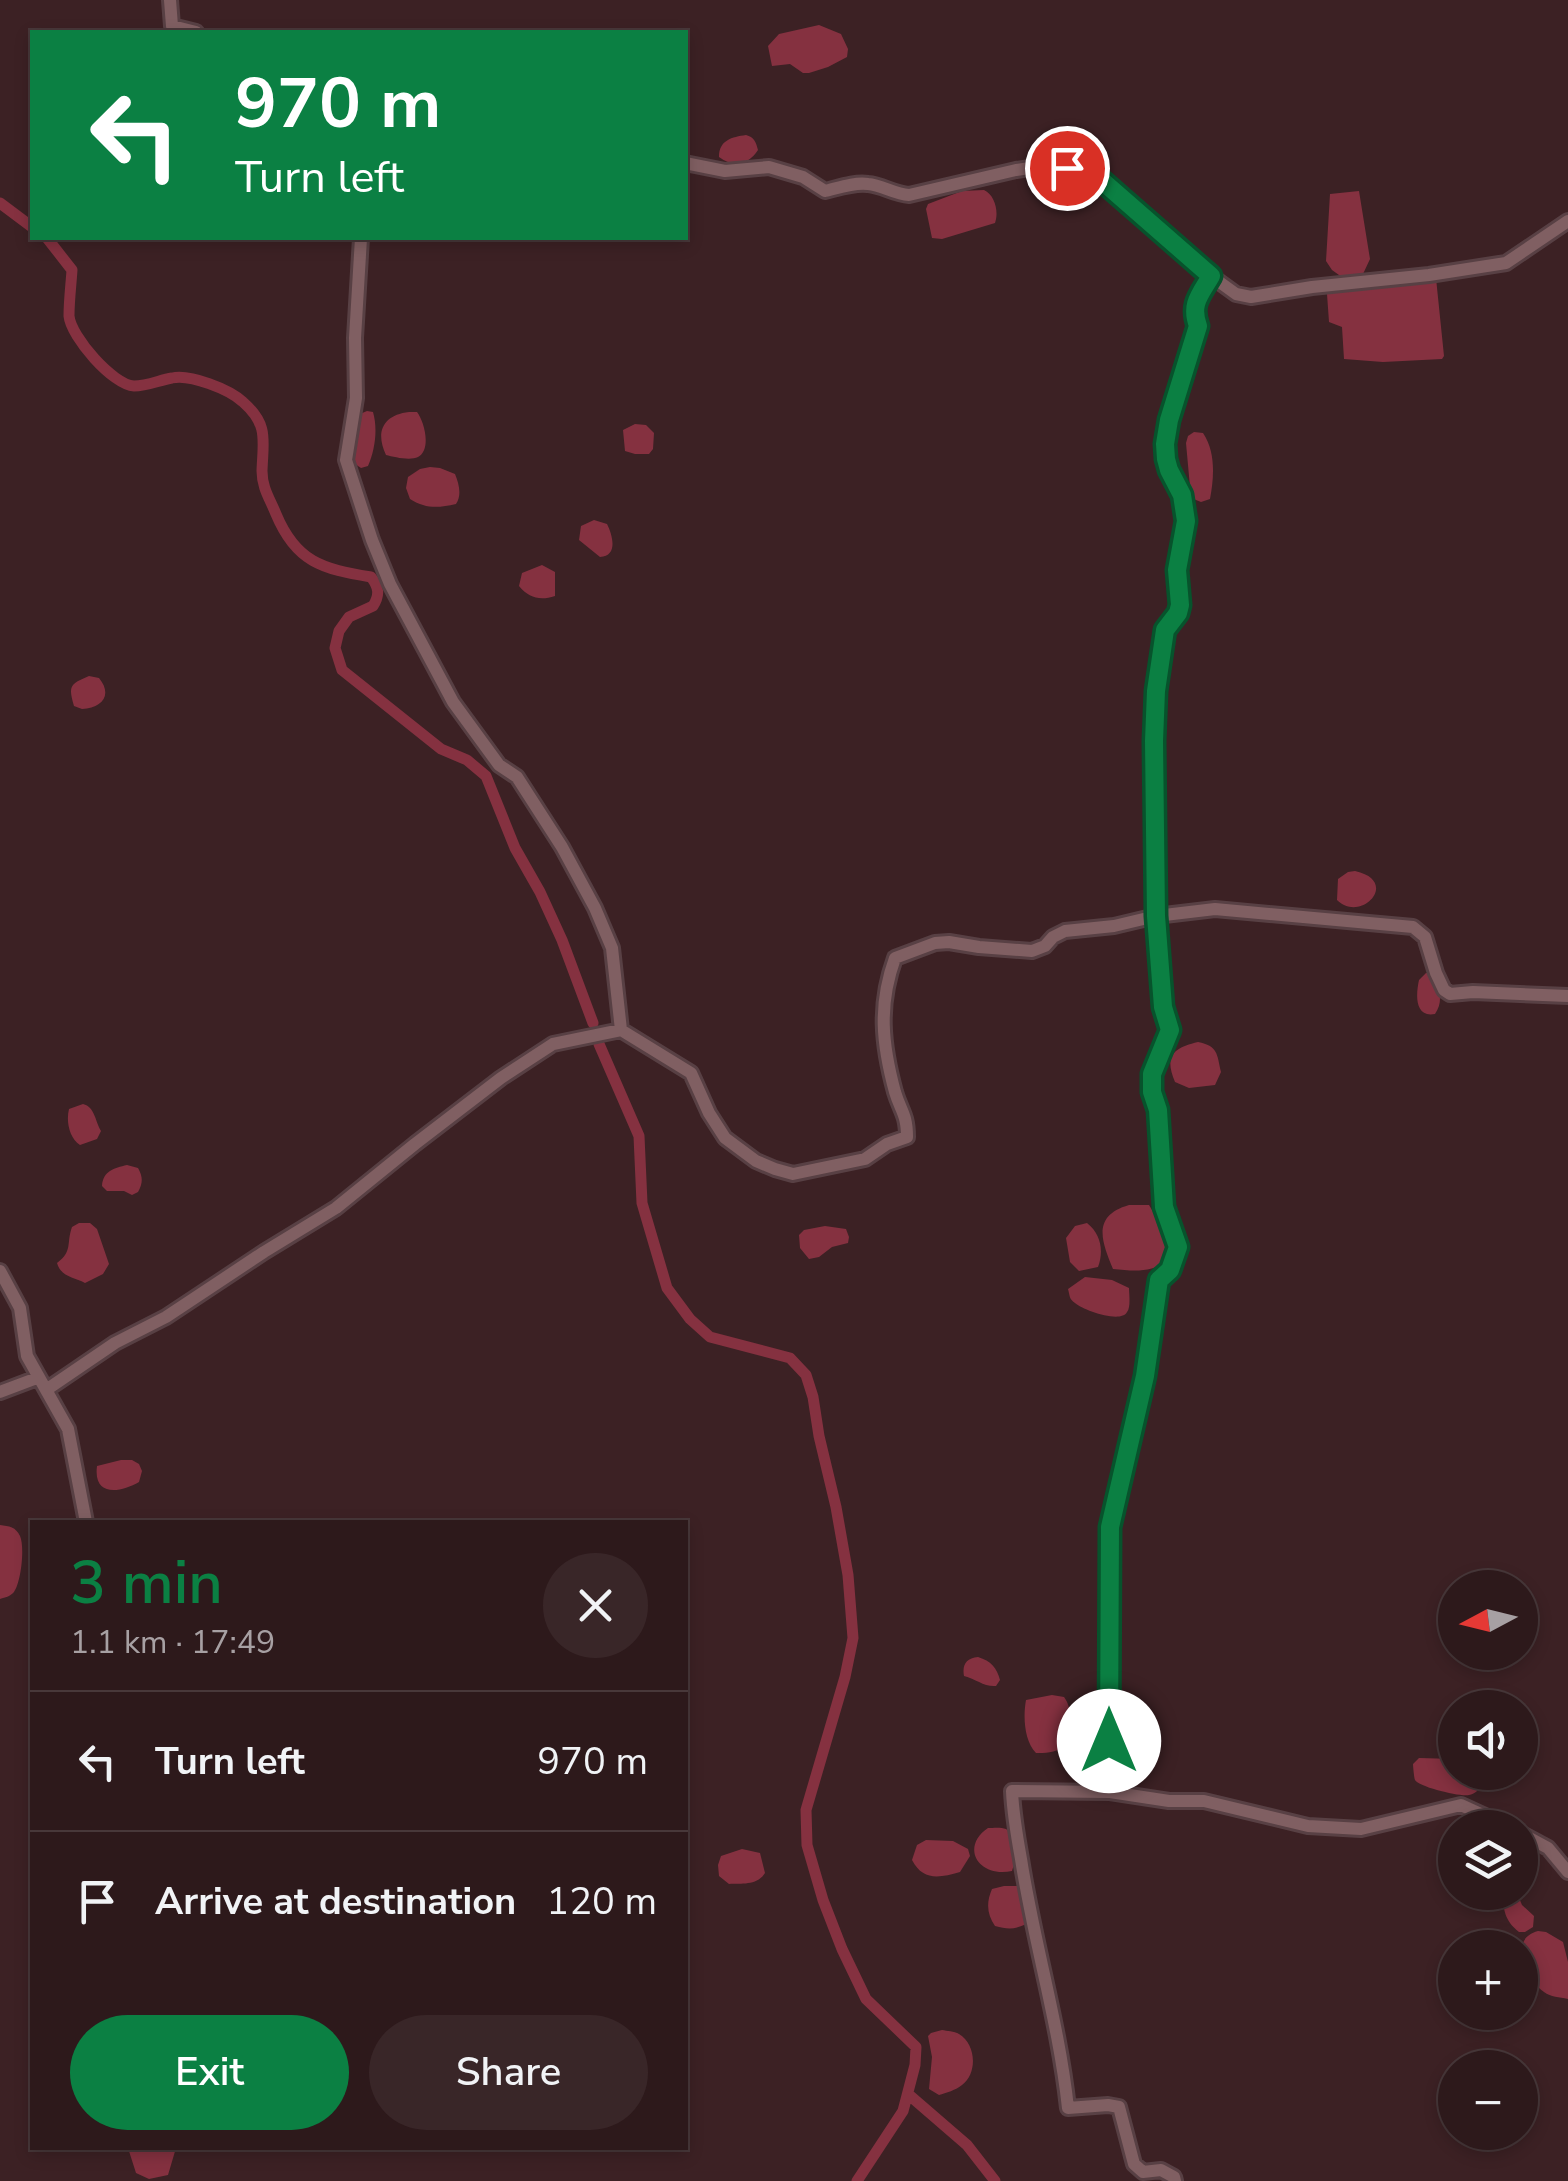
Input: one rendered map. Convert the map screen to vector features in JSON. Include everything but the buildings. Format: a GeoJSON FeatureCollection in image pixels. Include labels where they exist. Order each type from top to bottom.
{"type":"FeatureCollection","features":[{"type":"Feature","properties":{"kind":"street"},"geometry":{"type":"LineString","coordinates":[[170,0],[172,26],[188,30]]}},
{"type":"Feature","properties":{"kind":"street"},"geometry":{"type":"LineString","coordinates":[[688,164],[725,170],[769,167],[803,177],[825,191],[873,184],[909,195],[1016,170],[1067,168],[1100,179],[1211,276],[1236,294],[1251,297],[1506,263],[1568,222]]}},
{"type":"Feature","properties":{"kind":"street"},"geometry":{"type":"LineString","coordinates":[[361,240],[356,398],[346,460],[366,524],[390,584],[453,702],[500,765],[517,777],[595,908],[612,948],[621,1030]]}},
{"type":"Feature","properties":{"kind":"street"},"geometry":{"type":"LineString","coordinates":[[1110,1792],[1110,1527],[1145,1376],[1159,1280],[1170,1270],[1178,1247],[1164,1207],[1158,1110],[1152,1092],[1152,1074],[1170,1030],[1163,1007],[1156,916],[1156,691],[1165,630],[1180,605],[1177,570],[1186,521],[1165,444],[1198,326],[1195,304],[1211,276]]}},
{"type":"Feature","properties":{"kind":"street"},"geometry":{"type":"LineString","coordinates":[[0,1392],[42,1384],[166,1316],[336,1208],[501,1078],[553,1044],[621,1030],[691,1073],[725,1138],[756,1161],[775,1169],[793,1174],[865,1159],[887,1144],[907,1138],[908,1118],[898,1099],[884,1051],[887,978],[895,958],[934,944],[950,942],[1032,951],[1065,931],[1215,909],[1414,928],[1426,937],[1436,973],[1450,994],[1568,996]]}},
{"type":"Feature","properties":{"kind":"street"},"geometry":{"type":"LineString","coordinates":[[0,1271],[20,1308],[28,1356],[68,1430],[86,1520]]}},
{"type":"Feature","properties":{"kind":"street"},"geometry":{"type":"LineString","coordinates":[[1174,2181],[1174,2177],[1161,2170],[1143,2172],[1134,2164],[1119,2108],[1068,2108],[1025,1885],[1012,1791],[1110,1792],[1169,1802],[1204,1801],[1308,1826],[1361,1828],[1438,1810]]}},
{"type":"Feature","properties":{"kind":"street"},"geometry":{"type":"LineString","coordinates":[[1439,1810],[1461,1805],[1472,1810]]}},
{"type":"Feature","properties":{"kind":"street"},"geometry":{"type":"LineString","coordinates":[[1538,1842],[1568,1872]]}},
{"type":"Feature","properties":{"kind":"shaded area"},"geometry":{"type":"Polygon","coordinates":[[[819,25],[841,34],[847,57],[809,73],[790,64],[772,66],[768,46],[779,34],[819,25]]]}},
{"type":"Feature","properties":{"kind":"shaded area"},"geometry":{"type":"Polygon","coordinates":[[[746,135],[754,140],[758,150],[750,159],[735,164],[719,157],[724,143],[746,135]]]}},
{"type":"Feature","properties":{"kind":"shaded area"},"geometry":{"type":"Polygon","coordinates":[[[984,190],[995,204],[995,223],[942,239],[932,238],[928,204],[962,191],[984,190]]]}},
{"type":"Feature","properties":{"kind":"shaded area"},"geometry":{"type":"Polygon","coordinates":[[[1359,191],[1370,259],[1363,274],[1346,280],[1326,261],[1330,194],[1359,191]]]}},
{"type":"Feature","properties":{"kind":"shaded area"},"geometry":{"type":"Polygon","coordinates":[[[1436,278],[1442,359],[1344,359],[1342,327],[1329,322],[1329,288],[1436,278]]]}},
{"type":"Feature","properties":{"kind":"shaded area"},"geometry":{"type":"Polygon","coordinates":[[[373,412],[375,439],[368,466],[361,468],[355,464],[353,445],[360,414],[373,412]]]}},
{"type":"Feature","properties":{"kind":"shaded area"},"geometry":{"type":"Polygon","coordinates":[[[417,412],[422,422],[425,448],[411,459],[386,455],[381,439],[384,426],[393,417],[417,412]]]}},
{"type":"Feature","properties":{"kind":"shaded area"},"geometry":{"type":"Polygon","coordinates":[[[635,424],[646,425],[654,433],[649,454],[625,451],[623,430],[635,424]]]}},
{"type":"Feature","properties":{"kind":"shaded area"},"geometry":{"type":"Polygon","coordinates":[[[1194,432],[1203,433],[1213,465],[1210,499],[1201,502],[1191,498],[1186,443],[1194,432]]]}},
{"type":"Feature","properties":{"kind":"shaded area"},"geometry":{"type":"Polygon","coordinates":[[[430,467],[455,474],[459,489],[456,504],[432,507],[410,499],[408,477],[430,467]]]}},
{"type":"Feature","properties":{"kind":"shaded area"},"geometry":{"type":"Polygon","coordinates":[[[594,520],[607,524],[611,534],[612,549],[606,556],[600,557],[579,540],[581,526],[594,520]]]}},
{"type":"Feature","properties":{"kind":"shaded area"},"geometry":{"type":"Polygon","coordinates":[[[542,565],[555,572],[555,596],[535,597],[519,586],[522,573],[542,565]]]}},
{"type":"Feature","properties":{"kind":"shaded area"},"geometry":{"type":"Polygon","coordinates":[[[89,676],[99,678],[105,695],[100,703],[82,709],[74,706],[71,690],[89,676]]]}},
{"type":"Feature","properties":{"kind":"shaded area"},"geometry":{"type":"Polygon","coordinates":[[[1355,871],[1368,876],[1376,891],[1365,904],[1356,907],[1337,900],[1338,879],[1355,871]]]}},
{"type":"Feature","properties":{"kind":"shaded area"},"geometry":{"type":"Polygon","coordinates":[[[1426,973],[1431,974],[1439,994],[1435,1014],[1423,1012],[1418,1004],[1419,980],[1426,973]]]}},
{"type":"Feature","properties":{"kind":"shaded area"},"geometry":{"type":"Polygon","coordinates":[[[1198,1042],[1213,1049],[1221,1072],[1215,1085],[1189,1088],[1175,1082],[1171,1060],[1177,1050],[1198,1042]]]}},
{"type":"Feature","properties":{"kind":"shaded area"},"geometry":{"type":"Polygon","coordinates":[[[83,1104],[92,1111],[101,1131],[97,1139],[80,1145],[71,1134],[68,1114],[69,1109],[83,1104]]]}},
{"type":"Feature","properties":{"kind":"shaded area"},"geometry":{"type":"Polygon","coordinates":[[[127,1165],[140,1171],[138,1192],[132,1195],[107,1191],[102,1186],[107,1174],[127,1165]]]}},
{"type":"Feature","properties":{"kind":"shaded area"},"geometry":{"type":"Polygon","coordinates":[[[1129,1205],[1149,1205],[1164,1230],[1168,1261],[1135,1271],[1113,1269],[1103,1240],[1104,1223],[1129,1205]]]}},
{"type":"Feature","properties":{"kind":"shaded area"},"geometry":{"type":"Polygon","coordinates":[[[90,1223],[97,1229],[109,1264],[103,1274],[85,1283],[65,1274],[57,1263],[67,1251],[72,1227],[90,1223]]]}},
{"type":"Feature","properties":{"kind":"shaded area"},"geometry":{"type":"Polygon","coordinates":[[[1087,1223],[1098,1238],[1100,1261],[1098,1267],[1079,1271],[1070,1262],[1066,1238],[1075,1226],[1087,1223]]]}},
{"type":"Feature","properties":{"kind":"shaded area"},"geometry":{"type":"Polygon","coordinates":[[[825,1226],[846,1229],[848,1243],[809,1259],[800,1248],[799,1235],[804,1230],[825,1226]]]}},
{"type":"Feature","properties":{"kind":"shaded area"},"geometry":{"type":"Polygon","coordinates":[[[1085,1277],[1112,1280],[1129,1288],[1127,1312],[1117,1317],[1102,1315],[1073,1302],[1068,1289],[1085,1277]]]}},
{"type":"Feature","properties":{"kind":"shaded area"},"geometry":{"type":"Polygon","coordinates":[[[121,1460],[139,1464],[139,1482],[116,1490],[104,1488],[99,1483],[97,1466],[121,1460]]]}},
{"type":"Feature","properties":{"kind":"shaded area"},"geometry":{"type":"Polygon","coordinates":[[[0,1525],[16,1531],[22,1548],[14,1592],[0,1599],[0,1525]]]}},
{"type":"Feature","properties":{"kind":"shaded area"},"geometry":{"type":"Polygon","coordinates":[[[978,1657],[995,1669],[1000,1680],[996,1686],[964,1676],[966,1663],[978,1657]]]}},
{"type":"Feature","properties":{"kind":"shaded area"},"geometry":{"type":"Polygon","coordinates":[[[1064,1697],[1067,1702],[1068,1736],[1059,1749],[1036,1753],[1025,1728],[1026,1700],[1064,1697]]]}},
{"type":"Feature","properties":{"kind":"shaded area"},"geometry":{"type":"Polygon","coordinates":[[[1419,1758],[1438,1759],[1438,1790],[1478,1790],[1464,1795],[1440,1791],[1424,1786],[1415,1780],[1413,1764],[1419,1758]]]}},
{"type":"Feature","properties":{"kind":"shaded area"},"geometry":{"type":"Polygon","coordinates":[[[988,1828],[1006,1829],[1013,1837],[1012,1871],[990,1870],[977,1859],[975,1844],[988,1828]]]}},
{"type":"Feature","properties":{"kind":"shaded area"},"geometry":{"type":"Polygon","coordinates":[[[926,1840],[953,1841],[968,1849],[970,1856],[960,1872],[926,1875],[912,1860],[917,1845],[926,1840]]]}},
{"type":"Feature","properties":{"kind":"shaded area"},"geometry":{"type":"Polygon","coordinates":[[[742,1849],[760,1853],[765,1873],[754,1882],[729,1884],[719,1876],[721,1856],[742,1849]]]}},
{"type":"Feature","properties":{"kind":"shaded area"},"geometry":{"type":"Polygon","coordinates":[[[1018,1886],[1021,1890],[1026,1924],[1007,1928],[992,1922],[990,1894],[992,1889],[1018,1886]]]}},
{"type":"Feature","properties":{"kind":"shaded area"},"geometry":{"type":"Polygon","coordinates":[[[1505,1910],[1527,1910],[1534,1916],[1533,1927],[1516,1930],[1505,1910]]]}},
{"type":"Feature","properties":{"kind":"shaded area"},"geometry":{"type":"Polygon","coordinates":[[[1538,1931],[1563,1942],[1568,1962],[1568,1999],[1538,1987],[1538,1931]]]}},
{"type":"Feature","properties":{"kind":"shaded area"},"geometry":{"type":"Polygon","coordinates":[[[942,2030],[965,2039],[972,2051],[973,2066],[962,2085],[939,2095],[929,2089],[932,2057],[928,2036],[942,2030]]]}},
{"type":"Feature","properties":{"kind":"shaded area"},"geometry":{"type":"Polygon","coordinates":[[[129,2150],[175,2150],[168,2175],[149,2179],[136,2173],[129,2150]]]}},
{"type":"Feature","properties":{"kind":"waterway"},"geometry":{"type":"LineString","coordinates":[[0,203],[30,226]]}},
{"type":"Feature","properties":{"kind":"waterway"},"geometry":{"type":"LineString","coordinates":[[49,240],[72,270],[69,316],[77,336],[94,358],[125,384],[139,386],[189,378],[237,397],[261,426],[263,483],[292,543],[325,566],[374,581],[378,595],[373,606],[349,617],[339,631],[335,648],[342,670],[441,749],[467,760],[486,776],[515,848],[562,940],[593,1023]]}},
{"type":"Feature","properties":{"kind":"waterway"},"geometry":{"type":"LineString","coordinates":[[599,1044],[639,1136],[642,1203],[667,1288],[690,1319],[710,1337],[790,1358],[806,1375],[813,1397],[848,1575],[853,1638],[806,1810],[807,1845],[823,1900],[866,1999],[916,2047],[903,2111],[857,2181]]}},
{"type":"Feature","properties":{"kind":"waterway"},"geometry":{"type":"LineString","coordinates":[[908,2094],[967,2145],[995,2181]]}},
{"type":"Feature","properties":{"kind":"route"},"geometry":{"type":"LineString","coordinates":[[1067,168],[1100,179],[1211,276],[1195,304],[1198,326],[1165,444],[1186,521],[1177,570],[1180,605],[1165,630],[1154,741],[1156,916],[1163,1007],[1170,1030],[1152,1074],[1152,1092],[1158,1110],[1164,1207],[1178,1247],[1170,1270],[1159,1280],[1145,1376],[1110,1527],[1109,1741]]}}]}
